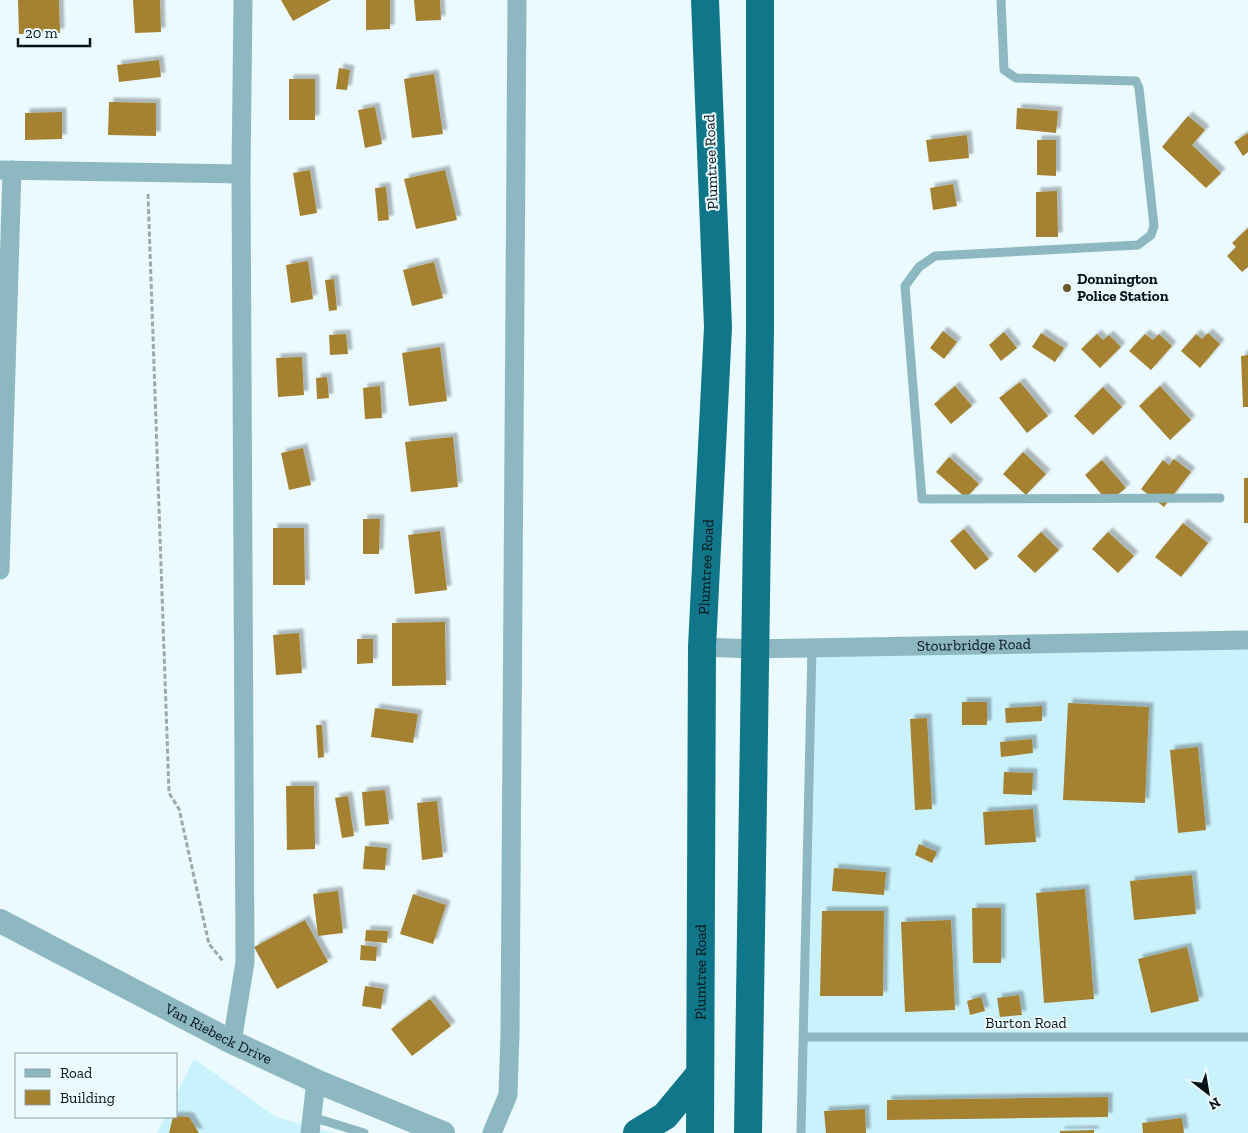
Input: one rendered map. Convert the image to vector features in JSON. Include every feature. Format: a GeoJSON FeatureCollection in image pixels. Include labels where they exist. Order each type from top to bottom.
{"type":"FeatureCollection","features":[{"type":"Feature","properties":{"kind":"highway","name":"Plumtree Road"},"geometry":{"type":"LineString","coordinates":[[700,1133],[702,647],[718,327],[705,0]]}},
{"type":"Feature","properties":{"kind":"highway"},"geometry":{"type":"LineString","coordinates":[[748,1133],[750,1092],[753,649],[760,330],[760,0]]}},
{"type":"Feature","properties":{"kind":"highway"},"geometry":{"type":"LineString","coordinates":[[637,1133],[665,1116],[699,1075]]}},
{"type":"Feature","properties":{"kind":"highway"},"geometry":{"type":"LineString","coordinates":[[732,1133],[750,1092]]}},
{"type":"Feature","properties":{"kind":"street"},"geometry":{"type":"LineString","coordinates":[[232,1042],[243,984],[245,942],[241,174],[243,0]]}},
{"type":"Feature","properties":{"kind":"street"},"geometry":{"type":"LineString","coordinates":[[492,1133],[502,1114],[508,1095],[510,1034],[517,0]]}},
{"type":"Feature","properties":{"kind":"street"},"geometry":{"type":"LineString","coordinates":[[0,570],[6,170],[241,174]]}},
{"type":"Feature","properties":{"kind":"street","name":"Stourbridge Road"},"geometry":{"type":"LineString","coordinates":[[702,647],[753,649],[1248,640]]}},
{"type":"Feature","properties":{"kind":"street","name":"Van Riebeck Drive"},"geometry":{"type":"LineString","coordinates":[[0,921],[232,1042],[316,1081],[443,1133]]}},
{"type":"Feature","properties":{"kind":"street"},"geometry":{"type":"LineString","coordinates":[[311,1125],[316,1081]]}},
{"type":"Feature","properties":{"kind":"lane"},"geometry":{"type":"LineString","coordinates":[[1001,0],[1004,70],[1008,75],[1016,78],[1136,81],[1139,88],[1154,226],[1151,235],[1138,245],[935,256],[919,267],[905,286],[922,499],[1220,498]]}},
{"type":"Feature","properties":{"kind":"lane"},"geometry":{"type":"LineString","coordinates":[[801,1133],[812,648]]}},
{"type":"Feature","properties":{"kind":"lane","name":"Burton Road"},"geometry":{"type":"LineString","coordinates":[[803,1037],[1248,1037]]}},
{"type":"Feature","properties":{"kind":"lane"},"geometry":{"type":"LineString","coordinates":[[311,1125],[364,1133]]}},
{"type":"Feature","properties":{"kind":"path"},"geometry":{"type":"LineString","coordinates":[[147,172],[169,793],[179,810],[209,944],[243,984]]}},
{"type":"Feature","properties":{"kind":"shaded area"},"geometry":{"type":"Polygon","coordinates":[[[1248,649],[1248,1133],[799,1133],[815,655],[1248,649]]]}},
{"type":"Feature","properties":{"kind":"shaded area"},"geometry":{"type":"Polygon","coordinates":[[[194,1059],[276,1117],[332,1133],[157,1133],[164,1118],[178,1118],[178,1091],[194,1059]]]}},
{"type":"Feature","properties":{"kind":"building"},"geometry":{"type":"Polygon","coordinates":[[[18,0],[59,0],[60,33],[19,34],[18,0]]]}},
{"type":"Feature","properties":{"kind":"building"},"geometry":{"type":"Polygon","coordinates":[[[133,0],[160,0],[161,32],[135,33],[133,0]]]}},
{"type":"Feature","properties":{"kind":"building"},"geometry":{"type":"Polygon","coordinates":[[[281,0],[331,0],[293,21],[281,0]]]}},
{"type":"Feature","properties":{"kind":"building"},"geometry":{"type":"Polygon","coordinates":[[[366,0],[390,0],[390,29],[366,30],[366,0]]]}},
{"type":"Feature","properties":{"kind":"building"},"geometry":{"type":"Polygon","coordinates":[[[414,0],[440,0],[441,20],[416,21],[414,0]]]}},
{"type":"Feature","properties":{"kind":"building"},"geometry":{"type":"Polygon","coordinates":[[[159,60],[161,77],[119,82],[117,65],[159,60]]]}},
{"type":"Feature","properties":{"kind":"building"},"geometry":{"type":"Polygon","coordinates":[[[339,68],[350,70],[347,90],[336,89],[339,68]]]}},
{"type":"Feature","properties":{"kind":"building"},"geometry":{"type":"Polygon","coordinates":[[[434,74],[443,134],[412,138],[404,79],[434,74]]]}},
{"type":"Feature","properties":{"kind":"building"},"geometry":{"type":"Polygon","coordinates":[[[289,79],[315,79],[315,120],[289,120],[289,79]]]}},
{"type":"Feature","properties":{"kind":"building"},"geometry":{"type":"Polygon","coordinates":[[[109,102],[156,103],[156,136],[108,135],[109,102]]]}},
{"type":"Feature","properties":{"kind":"building"},"geometry":{"type":"Polygon","coordinates":[[[375,107],[382,144],[365,148],[358,110],[375,107]]]}},
{"type":"Feature","properties":{"kind":"building"},"geometry":{"type":"Polygon","coordinates":[[[1017,108],[1058,111],[1056,133],[1016,129],[1017,108]]]}},
{"type":"Feature","properties":{"kind":"building"},"geometry":{"type":"Polygon","coordinates":[[[62,112],[62,139],[25,140],[25,113],[62,112]]]}},
{"type":"Feature","properties":{"kind":"building"},"geometry":{"type":"Polygon","coordinates":[[[1188,116],[1205,130],[1192,145],[1221,173],[1206,188],[1162,147],[1188,116]]]}},
{"type":"Feature","properties":{"kind":"building"},"geometry":{"type":"Polygon","coordinates":[[[1248,133],[1248,152],[1243,156],[1234,142],[1248,133]]]}},
{"type":"Feature","properties":{"kind":"building"},"geometry":{"type":"Polygon","coordinates":[[[967,135],[969,158],[929,162],[926,140],[967,135]]]}},
{"type":"Feature","properties":{"kind":"building"},"geometry":{"type":"Polygon","coordinates":[[[1037,140],[1056,140],[1056,176],[1037,175],[1037,140]]]}},
{"type":"Feature","properties":{"kind":"building"},"geometry":{"type":"Polygon","coordinates":[[[310,170],[317,213],[300,216],[293,173],[310,170]]]}},
{"type":"Feature","properties":{"kind":"building"},"geometry":{"type":"Polygon","coordinates":[[[445,170],[457,220],[416,229],[404,179],[445,170]]]}},
{"type":"Feature","properties":{"kind":"building"},"geometry":{"type":"Polygon","coordinates":[[[953,184],[957,206],[933,210],[930,188],[953,184]]]}},
{"type":"Feature","properties":{"kind":"building"},"geometry":{"type":"Polygon","coordinates":[[[386,187],[389,220],[378,221],[375,188],[386,187]]]}},
{"type":"Feature","properties":{"kind":"building"},"geometry":{"type":"Polygon","coordinates":[[[1057,191],[1058,237],[1036,237],[1036,192],[1057,191]]]}},
{"type":"Feature","properties":{"kind":"building"},"geometry":{"type":"Polygon","coordinates":[[[1248,228],[1248,267],[1242,272],[1227,256],[1236,247],[1232,243],[1248,228]]]}},
{"type":"Feature","properties":{"kind":"building"},"geometry":{"type":"Polygon","coordinates":[[[308,261],[313,299],[291,303],[286,265],[308,261]]]}},
{"type":"Feature","properties":{"kind":"building"},"geometry":{"type":"Polygon","coordinates":[[[434,262],[443,298],[412,306],[403,270],[434,262]]]}},
{"type":"Feature","properties":{"kind":"building"},"geometry":{"type":"Polygon","coordinates":[[[334,279],[337,310],[329,311],[325,280],[334,279]]]}},
{"type":"Feature","properties":{"kind":"building"},"geometry":{"type":"Polygon","coordinates":[[[943,331],[957,342],[944,359],[930,348],[943,331]]]}},
{"type":"Feature","properties":{"kind":"building"},"geometry":{"type":"Polygon","coordinates":[[[1004,332],[1017,348],[1001,361],[989,345],[1004,332]]]}},
{"type":"Feature","properties":{"kind":"building"},"geometry":{"type":"Polygon","coordinates":[[[1041,333],[1064,348],[1055,362],[1032,347],[1041,333]]]}},
{"type":"Feature","properties":{"kind":"building"},"geometry":{"type":"Polygon","coordinates":[[[1208,333],[1220,344],[1200,368],[1181,351],[1196,334],[1202,339],[1208,333]]]}},
{"type":"Feature","properties":{"kind":"building"},"geometry":{"type":"Polygon","coordinates":[[[346,334],[348,354],[330,355],[329,335],[346,334]]]}},
{"type":"Feature","properties":{"kind":"building"},"geometry":{"type":"Polygon","coordinates":[[[1097,334],[1103,340],[1109,335],[1121,347],[1100,368],[1081,349],[1097,334]]]}},
{"type":"Feature","properties":{"kind":"building"},"geometry":{"type":"Polygon","coordinates":[[[1145,334],[1153,340],[1159,334],[1172,346],[1151,370],[1129,351],[1145,334]]]}},
{"type":"Feature","properties":{"kind":"building"},"geometry":{"type":"Polygon","coordinates":[[[440,347],[447,401],[409,406],[402,353],[440,347]]]}},
{"type":"Feature","properties":{"kind":"building"},"geometry":{"type":"Polygon","coordinates":[[[1248,355],[1248,407],[1243,407],[1241,356],[1248,355]]]}},
{"type":"Feature","properties":{"kind":"building"},"geometry":{"type":"Polygon","coordinates":[[[302,357],[304,395],[278,397],[276,358],[302,357]]]}},
{"type":"Feature","properties":{"kind":"building"},"geometry":{"type":"Polygon","coordinates":[[[327,377],[329,398],[317,399],[316,378],[327,377]]]}},
{"type":"Feature","properties":{"kind":"building"},"geometry":{"type":"Polygon","coordinates":[[[1020,382],[1048,416],[1027,433],[999,398],[1020,382]]]}},
{"type":"Feature","properties":{"kind":"building"},"geometry":{"type":"Polygon","coordinates":[[[380,386],[382,418],[365,419],[363,388],[380,386]]]}},
{"type":"Feature","properties":{"kind":"building"},"geometry":{"type":"Polygon","coordinates":[[[955,386],[972,406],[951,424],[934,404],[955,386]]]}},
{"type":"Feature","properties":{"kind":"building"},"geometry":{"type":"Polygon","coordinates":[[[1160,386],[1191,420],[1170,440],[1139,406],[1160,386]]]}},
{"type":"Feature","properties":{"kind":"building"},"geometry":{"type":"Polygon","coordinates":[[[1103,387],[1122,407],[1093,435],[1074,416],[1103,387]]]}},
{"type":"Feature","properties":{"kind":"building"},"geometry":{"type":"Polygon","coordinates":[[[453,437],[458,487],[411,492],[405,442],[453,437]]]}},
{"type":"Feature","properties":{"kind":"building"},"geometry":{"type":"Polygon","coordinates":[[[303,448],[311,485],[289,490],[281,453],[303,448]]]}},
{"type":"Feature","properties":{"kind":"building"},"geometry":{"type":"Polygon","coordinates":[[[1023,452],[1046,474],[1026,495],[1003,474],[1023,452]]]}},
{"type":"Feature","properties":{"kind":"building"},"geometry":{"type":"Polygon","coordinates":[[[949,457],[979,484],[966,498],[936,472],[949,457]]]}},
{"type":"Feature","properties":{"kind":"building"},"geometry":{"type":"Polygon","coordinates":[[[1174,459],[1191,472],[1164,507],[1141,489],[1163,460],[1169,465],[1174,459]]]}},
{"type":"Feature","properties":{"kind":"building"},"geometry":{"type":"Polygon","coordinates":[[[1102,460],[1126,488],[1108,502],[1085,475],[1102,460]]]}},
{"type":"Feature","properties":{"kind":"building"},"geometry":{"type":"Polygon","coordinates":[[[1244,478],[1248,478],[1248,523],[1244,523],[1244,478]]]}},
{"type":"Feature","properties":{"kind":"building"},"geometry":{"type":"Polygon","coordinates":[[[363,519],[380,519],[379,554],[363,554],[363,519]]]}},
{"type":"Feature","properties":{"kind":"building"},"geometry":{"type":"Polygon","coordinates":[[[1183,523],[1208,543],[1181,577],[1155,557],[1183,523]]]}},
{"type":"Feature","properties":{"kind":"building"},"geometry":{"type":"Polygon","coordinates":[[[273,528],[304,528],[305,585],[273,585],[273,528]]]}},
{"type":"Feature","properties":{"kind":"building"},"geometry":{"type":"Polygon","coordinates":[[[964,529],[989,559],[975,570],[950,541],[964,529]]]}},
{"type":"Feature","properties":{"kind":"building"},"geometry":{"type":"Polygon","coordinates":[[[440,531],[447,590],[415,594],[408,535],[440,531]]]}},
{"type":"Feature","properties":{"kind":"building"},"geometry":{"type":"Polygon","coordinates":[[[1041,532],[1059,550],[1035,573],[1017,556],[1041,532]]]}},
{"type":"Feature","properties":{"kind":"building"},"geometry":{"type":"Polygon","coordinates":[[[1108,532],[1134,556],[1118,573],[1092,549],[1108,532]]]}},
{"type":"Feature","properties":{"kind":"building"},"geometry":{"type":"Polygon","coordinates":[[[445,622],[446,685],[392,686],[392,623],[445,622]]]}},
{"type":"Feature","properties":{"kind":"building"},"geometry":{"type":"Polygon","coordinates":[[[299,633],[302,673],[276,675],[273,635],[299,633]]]}},
{"type":"Feature","properties":{"kind":"building"},"geometry":{"type":"Polygon","coordinates":[[[357,639],[373,639],[373,663],[357,664],[357,639]]]}},
{"type":"Feature","properties":{"kind":"building"},"geometry":{"type":"Polygon","coordinates":[[[962,702],[987,702],[987,725],[962,725],[962,702]]]}},
{"type":"Feature","properties":{"kind":"building"},"geometry":{"type":"Polygon","coordinates":[[[1068,703],[1149,707],[1145,803],[1063,800],[1068,703]]]}},
{"type":"Feature","properties":{"kind":"building"},"geometry":{"type":"Polygon","coordinates":[[[1042,706],[1042,721],[1006,723],[1005,708],[1042,706]]]}},
{"type":"Feature","properties":{"kind":"building"},"geometry":{"type":"Polygon","coordinates":[[[375,708],[418,714],[413,743],[371,737],[375,708]]]}},
{"type":"Feature","properties":{"kind":"building"},"geometry":{"type":"Polygon","coordinates":[[[927,718],[932,809],[915,810],[910,719],[927,718]]]}},
{"type":"Feature","properties":{"kind":"building"},"geometry":{"type":"Polygon","coordinates":[[[316,725],[322,725],[324,757],[318,758],[316,725]]]}},
{"type":"Feature","properties":{"kind":"building"},"geometry":{"type":"Polygon","coordinates":[[[1032,739],[1033,753],[1001,757],[1000,742],[1032,739]]]}},
{"type":"Feature","properties":{"kind":"building"},"geometry":{"type":"Polygon","coordinates":[[[1198,747],[1206,830],[1178,833],[1170,750],[1198,747]]]}},
{"type":"Feature","properties":{"kind":"building"},"geometry":{"type":"Polygon","coordinates":[[[1004,772],[1033,773],[1032,795],[1003,794],[1004,772]]]}},
{"type":"Feature","properties":{"kind":"building"},"geometry":{"type":"Polygon","coordinates":[[[286,786],[314,786],[315,849],[287,850],[286,786]]]}},
{"type":"Feature","properties":{"kind":"building"},"geometry":{"type":"Polygon","coordinates":[[[385,790],[389,824],[365,826],[362,792],[385,790]]]}},
{"type":"Feature","properties":{"kind":"building"},"geometry":{"type":"Polygon","coordinates":[[[348,796],[354,836],[342,838],[335,798],[348,796]]]}},
{"type":"Feature","properties":{"kind":"building"},"geometry":{"type":"Polygon","coordinates":[[[437,801],[443,857],[422,860],[417,803],[437,801]]]}},
{"type":"Feature","properties":{"kind":"building"},"geometry":{"type":"Polygon","coordinates":[[[1033,809],[1036,842],[985,845],[983,812],[1033,809]]]}},
{"type":"Feature","properties":{"kind":"building"},"geometry":{"type":"Polygon","coordinates":[[[919,844],[937,852],[932,863],[915,855],[919,844]]]}},
{"type":"Feature","properties":{"kind":"building"},"geometry":{"type":"Polygon","coordinates":[[[365,846],[387,848],[385,870],[363,869],[365,846]]]}},
{"type":"Feature","properties":{"kind":"building"},"geometry":{"type":"Polygon","coordinates":[[[834,868],[886,872],[884,895],[832,891],[834,868]]]}},
{"type":"Feature","properties":{"kind":"building"},"geometry":{"type":"Polygon","coordinates":[[[1192,875],[1196,914],[1134,920],[1130,881],[1192,875]]]}},
{"type":"Feature","properties":{"kind":"building"},"geometry":{"type":"Polygon","coordinates":[[[1085,889],[1094,999],[1044,1003],[1036,893],[1085,889]]]}},
{"type":"Feature","properties":{"kind":"building"},"geometry":{"type":"Polygon","coordinates":[[[338,891],[343,933],[318,936],[313,894],[338,891]]]}},
{"type":"Feature","properties":{"kind":"building"},"geometry":{"type":"Polygon","coordinates":[[[413,894],[446,905],[433,944],[400,934],[413,894]]]}},
{"type":"Feature","properties":{"kind":"building"},"geometry":{"type":"Polygon","coordinates":[[[972,908],[1001,908],[1001,963],[973,963],[972,908]]]}},
{"type":"Feature","properties":{"kind":"building"},"geometry":{"type":"Polygon","coordinates":[[[822,911],[884,911],[883,996],[820,996],[822,911]]]}},
{"type":"Feature","properties":{"kind":"building"},"geometry":{"type":"Polygon","coordinates":[[[305,920],[328,962],[277,989],[254,947],[305,920]]]}},
{"type":"Feature","properties":{"kind":"building"},"geometry":{"type":"Polygon","coordinates":[[[951,920],[955,1010],[905,1012],[901,922],[951,920]]]}},
{"type":"Feature","properties":{"kind":"building"},"geometry":{"type":"Polygon","coordinates":[[[366,930],[388,931],[387,943],[365,941],[366,930]]]}},
{"type":"Feature","properties":{"kind":"building"},"geometry":{"type":"Polygon","coordinates":[[[361,945],[377,947],[376,961],[360,960],[361,945]]]}},
{"type":"Feature","properties":{"kind":"building"},"geometry":{"type":"Polygon","coordinates":[[[1187,947],[1199,1001],[1151,1013],[1138,959],[1187,947]]]}},
{"type":"Feature","properties":{"kind":"building"},"geometry":{"type":"Polygon","coordinates":[[[365,986],[384,989],[381,1009],[362,1006],[365,986]]]}},
{"type":"Feature","properties":{"kind":"building"},"geometry":{"type":"Polygon","coordinates":[[[1019,995],[1022,1015],[1000,1017],[997,998],[1019,995]]]}},
{"type":"Feature","properties":{"kind":"building"},"geometry":{"type":"Polygon","coordinates":[[[981,997],[985,1011],[970,1015],[967,1001],[981,997]]]}},
{"type":"Feature","properties":{"kind":"building"},"geometry":{"type":"Polygon","coordinates":[[[430,999],[451,1026],[412,1056],[391,1029],[430,999]]]}},
{"type":"Feature","properties":{"kind":"building"},"geometry":{"type":"Polygon","coordinates":[[[1108,1097],[1108,1117],[887,1120],[887,1100],[1108,1097]]]}},
{"type":"Feature","properties":{"kind":"building"},"geometry":{"type":"Polygon","coordinates":[[[865,1109],[866,1133],[826,1133],[824,1111],[865,1109]]]}},
{"type":"Feature","properties":{"kind":"building"},"geometry":{"type":"Polygon","coordinates":[[[178,1116],[189,1117],[199,1133],[169,1133],[173,1118],[178,1118],[178,1116]]]}},
{"type":"Feature","properties":{"kind":"building"},"geometry":{"type":"Polygon","coordinates":[[[1182,1118],[1184,1133],[1143,1133],[1142,1123],[1182,1118]]]}},
{"type":"Feature","properties":{"kind":"building"},"geometry":{"type":"Polygon","coordinates":[[[1094,1130],[1094,1133],[1060,1133],[1060,1131],[1094,1130]]]}},
{"type":"Feature","properties":{"kind":"place","name":"Donnington Police Station"},"geometry":{"type":"Point","coordinates":[1067,288]}}]}
